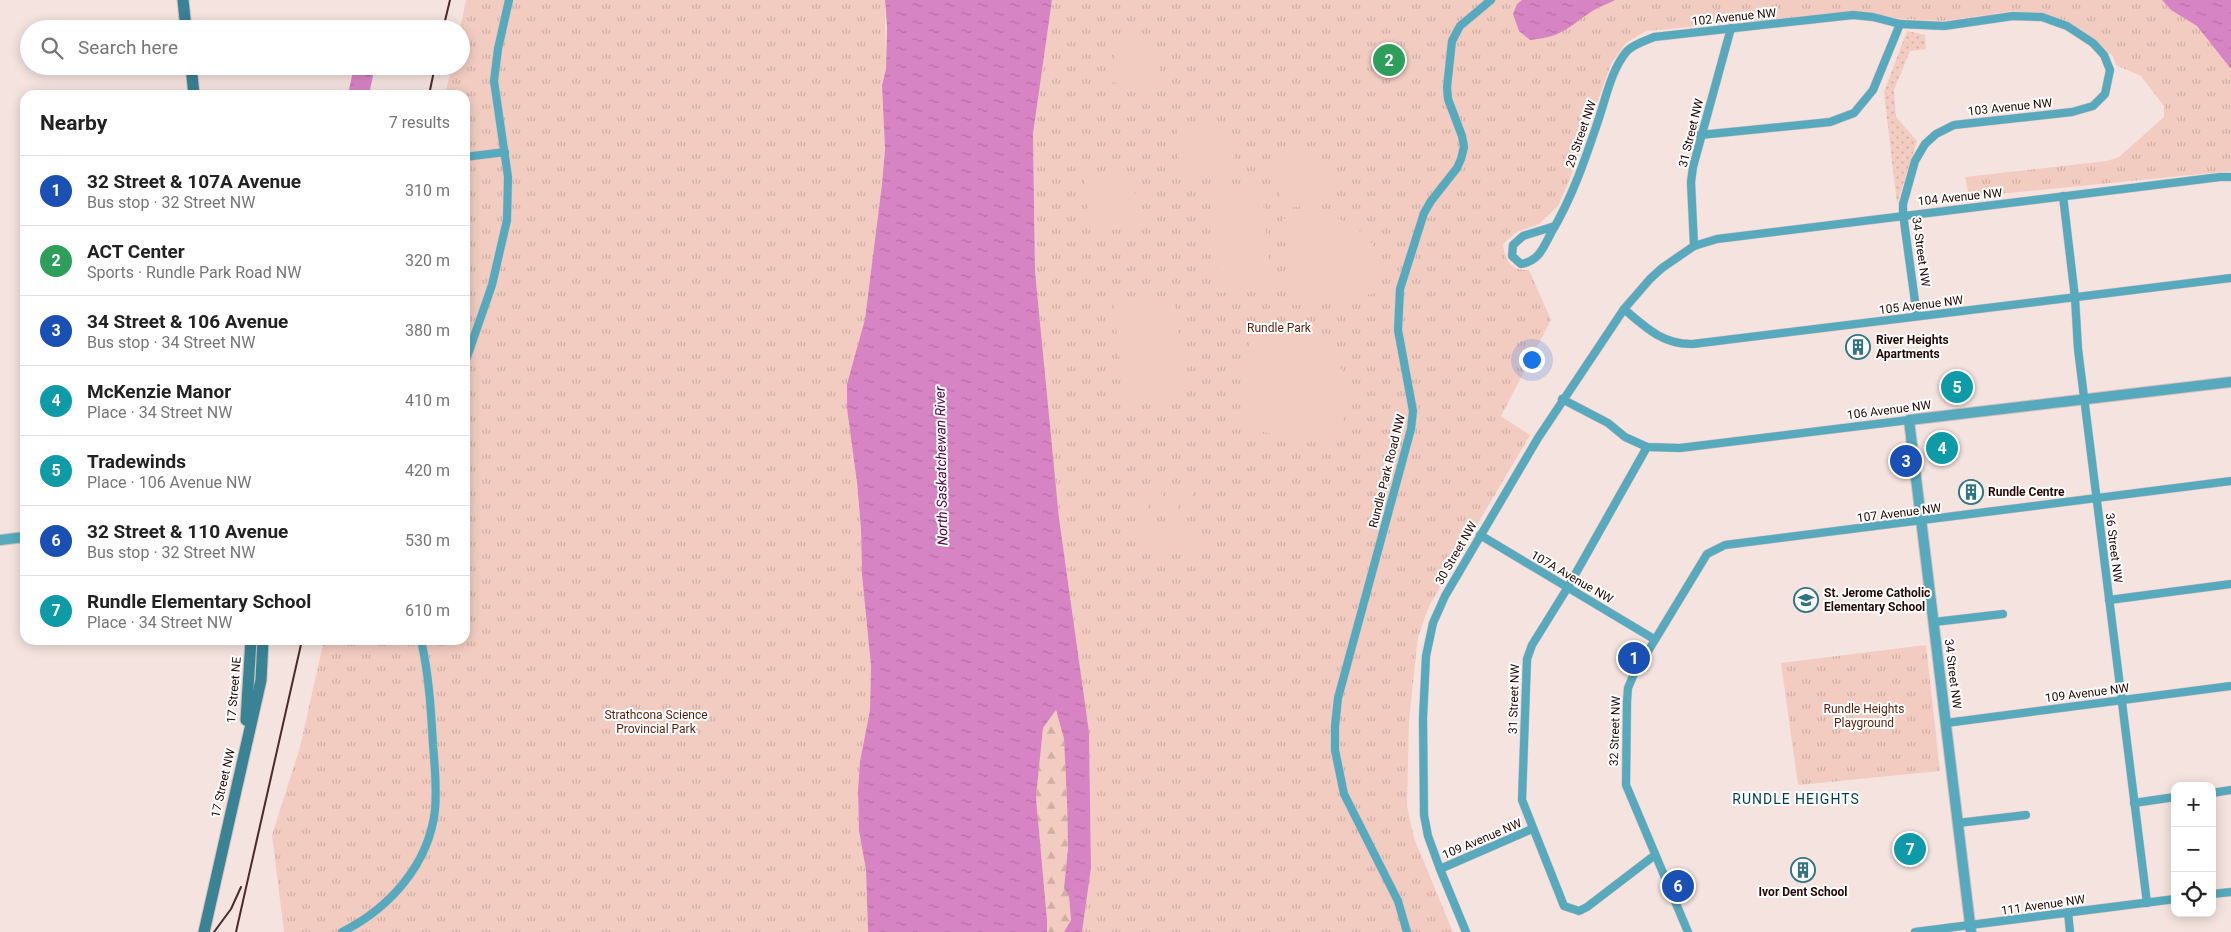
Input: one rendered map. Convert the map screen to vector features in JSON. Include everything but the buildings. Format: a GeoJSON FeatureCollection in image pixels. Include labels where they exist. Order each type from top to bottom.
{"type":"FeatureCollection","features":[{"type":"Feature","properties":{"kind":"main road"},"geometry":{"type":"LineString","coordinates":[[183,0],[185,20]]}},
{"type":"Feature","properties":{"kind":"main road"},"geometry":{"type":"LineString","coordinates":[[192,75],[193,90]]}},
{"type":"Feature","properties":{"kind":"main road","name":"17 Street NE"},"geometry":{"type":"LineString","coordinates":[[240,771],[250,680],[251,645]]}},
{"type":"Feature","properties":{"kind":"main road","name":"17 Street NW"},"geometry":{"type":"LineString","coordinates":[[204,932],[261,680],[263,645]]}},
{"type":"Feature","properties":{"kind":"street"},"geometry":{"type":"LineString","coordinates":[[470,349],[492,285],[507,220],[508,176],[494,80],[498,49],[509,0]]}},
{"type":"Feature","properties":{"kind":"street","name":"Rundle Park Road NW"},"geometry":{"type":"LineString","coordinates":[[1408,932],[1398,901],[1344,794],[1336,750],[1335,726],[1338,698],[1411,429],[1413,411],[1398,330],[1400,289],[1424,214],[1431,201],[1457,168],[1464,147],[1462,136],[1448,99],[1447,87],[1452,41],[1460,26],[1490,0]]}},
{"type":"Feature","properties":{"kind":"street","name":"102 Avenue NW"},"geometry":{"type":"LineString","coordinates":[[1629,50],[1654,37],[1853,16],[1873,17],[1900,24],[1944,26],[2013,16],[2042,18],[2067,26],[2100,49],[2108,63],[2109,80]]}},
{"type":"Feature","properties":{"kind":"street"},"geometry":{"type":"LineString","coordinates":[[1700,135],[1830,122],[1854,113],[1873,90],[1900,24]]}},
{"type":"Feature","properties":{"kind":"street","name":"31 Street NW"},"geometry":{"type":"LineString","coordinates":[[1694,246],[1691,182],[1700,135],[1731,28]]}},
{"type":"Feature","properties":{"kind":"street","name":"29 Street NW"},"geometry":{"type":"LineString","coordinates":[[1556,226],[1524,236],[1513,245],[1512,256],[1521,264],[1532,262],[1556,226],[1575,188],[1615,70],[1629,50]]}},
{"type":"Feature","properties":{"kind":"street","name":"103 Avenue NW"},"geometry":{"type":"LineString","coordinates":[[1915,161],[1925,144],[1945,128],[1954,125],[2072,112],[2092,106],[2104,94],[2109,80]]}},
{"type":"Feature","properties":{"kind":"street"},"geometry":{"type":"LineString","coordinates":[[470,156],[504,152]]}},
{"type":"Feature","properties":{"kind":"street","name":"34 Street NW"},"geometry":{"type":"LineString","coordinates":[[1915,161],[1902,214],[1917,316]]}},
{"type":"Feature","properties":{"kind":"street","name":"104 Avenue NW"},"geometry":{"type":"LineString","coordinates":[[1694,246],[1717,239],[1742,235],[1902,214],[2231,177]]}},
{"type":"Feature","properties":{"kind":"street","name":"36 Street NW"},"geometry":{"type":"LineString","coordinates":[[2063,196],[2075,298],[2078,349],[2146,903]]}},
{"type":"Feature","properties":{"kind":"street","name":"30 Street NW"},"geometry":{"type":"LineString","coordinates":[[1466,932],[1428,836],[1423,800],[1423,718],[1428,645],[1440,605],[1562,399],[1624,309],[1650,279],[1694,246]]}},
{"type":"Feature","properties":{"kind":"street","name":"105 Avenue NW"},"geometry":{"type":"LineString","coordinates":[[1624,309],[1651,332],[1671,343],[1682,344],[2231,278]]}},
{"type":"Feature","properties":{"kind":"street","name":"106 Avenue NW"},"geometry":{"type":"LineString","coordinates":[[1562,399],[1608,424],[1625,437],[1647,447],[1680,448],[2231,382]]}},
{"type":"Feature","properties":{"kind":"street","name":"34 Street NW"},"geometry":{"type":"LineString","coordinates":[[1909,420],[1971,929]]}},
{"type":"Feature","properties":{"kind":"street","name":"31 Street NW"},"geometry":{"type":"LineString","coordinates":[[1647,447],[1568,587],[1532,645],[1527,659],[1522,800],[1560,900],[1564,906],[1579,911],[1655,855]]}},
{"type":"Feature","properties":{"kind":"street","name":"107 Avenue NW"},"geometry":{"type":"LineString","coordinates":[[1718,547],[2231,482]]}},
{"type":"Feature","properties":{"kind":"street","name":"107A Avenue NW"},"geometry":{"type":"LineString","coordinates":[[1480,535],[1654,639]]}},
{"type":"Feature","properties":{"kind":"street"},"geometry":{"type":"LineString","coordinates":[[0,540],[20,538]]}},
{"type":"Feature","properties":{"kind":"street","name":"32 Street NW"},"geometry":{"type":"LineString","coordinates":[[1688,932],[1626,785],[1628,688],[1654,639],[1703,559],[1718,547]]}},
{"type":"Feature","properties":{"kind":"street"},"geometry":{"type":"LineString","coordinates":[[2109,600],[2231,584]]}},
{"type":"Feature","properties":{"kind":"street"},"geometry":{"type":"LineString","coordinates":[[1934,622],[2003,614]]}},
{"type":"Feature","properties":{"kind":"street"},"geometry":{"type":"LineString","coordinates":[[342,932],[367,917],[400,888],[419,860],[433,824],[436,797],[430,689],[422,645]]}},
{"type":"Feature","properties":{"kind":"street","name":"109 Avenue NW"},"geometry":{"type":"LineString","coordinates":[[1946,723],[2231,686]]}},
{"type":"Feature","properties":{"kind":"street"},"geometry":{"type":"LineString","coordinates":[[2216,792],[2231,790]]}},
{"type":"Feature","properties":{"kind":"street"},"geometry":{"type":"LineString","coordinates":[[2134,803],[2171,798]]}},
{"type":"Feature","properties":{"kind":"street"},"geometry":{"type":"LineString","coordinates":[[1958,823],[2026,815]]}},
{"type":"Feature","properties":{"kind":"street","name":"109 Avenue NW"},"geometry":{"type":"LineString","coordinates":[[1440,869],[1532,829]]}},
{"type":"Feature","properties":{"kind":"street"},"geometry":{"type":"LineString","coordinates":[[2216,894],[2231,892]]}},
{"type":"Feature","properties":{"kind":"street","name":"111 Avenue NW"},"geometry":{"type":"LineString","coordinates":[[1915,932],[1971,929],[2068,912],[2171,900]]}},
{"type":"Feature","properties":{"kind":"street"},"geometry":{"type":"LineString","coordinates":[[2068,912],[2070,932]]}},
{"type":"Feature","properties":{"kind":"green space","name":"Strathcona Science Provincial Park"},"geometry":{"type":"Polygon","coordinates":[[[466,0],[885,0],[886,69],[882,85],[885,149],[882,184],[865,319],[847,384],[861,529],[862,575],[871,666],[870,710],[860,761],[858,790],[859,831],[866,870],[868,932],[284,932],[272,835],[300,747],[323,645],[470,645],[470,90],[446,90],[450,75],[470,75],[470,20],[462,20],[466,0]]]}},
{"type":"Feature","properties":{"kind":"green space","name":"Rundle Park"},"geometry":{"type":"Polygon","coordinates":[[[1052,0],[2162,0],[2171,10],[2197,26],[2231,69],[2231,171],[1969,197],[1965,177],[2107,161],[2119,157],[2164,117],[2164,106],[2141,76],[2116,65],[2113,56],[2090,36],[2064,20],[2046,14],[2013,11],[1944,21],[1901,19],[1850,12],[1646,31],[1626,43],[1611,64],[1569,181],[1558,206],[1539,224],[1517,232],[1503,244],[1507,260],[1513,267],[1529,270],[1551,320],[1501,416],[1530,435],[1429,606],[1418,637],[1409,720],[1407,806],[1414,838],[1453,932],[1082,932],[1091,868],[1089,732],[1059,518],[1035,271],[1033,134],[1052,0]]]}},
{"type":"Feature","properties":{"kind":"green space"},"geometry":{"type":"Polygon","coordinates":[[[1907,31],[1925,35],[1926,49],[1910,51],[1894,90],[1896,117],[1917,141],[1897,204],[1884,92],[1907,31]]]}},
{"type":"Feature","properties":{"kind":"green space"},"geometry":{"type":"Polygon","coordinates":[[[1120,36],[1143,42],[1151,47],[1156,54],[1160,72],[1153,95],[1110,81],[1109,76],[1120,36]]]}},
{"type":"Feature","properties":{"kind":"green space"},"geometry":{"type":"Polygon","coordinates":[[[1192,122],[1213,128],[1226,137],[1232,151],[1236,172],[1187,179],[1180,175],[1176,123],[1192,122]]]}},
{"type":"Feature","properties":{"kind":"green space"},"geometry":{"type":"Polygon","coordinates":[[[1293,151],[1314,157],[1326,166],[1333,180],[1337,201],[1288,208],[1280,203],[1276,152],[1293,151]]]}},
{"type":"Feature","properties":{"kind":"green space"},"geometry":{"type":"Polygon","coordinates":[[[1097,176],[1118,180],[1132,190],[1140,206],[1143,226],[1095,232],[1089,226],[1084,178],[1097,176]]]}},
{"type":"Feature","properties":{"kind":"green space"},"geometry":{"type":"Polygon","coordinates":[[[1261,184],[1272,287],[1220,293],[1209,190],[1261,184]]]}},
{"type":"Feature","properties":{"kind":"green space"},"geometry":{"type":"Polygon","coordinates":[[[1327,214],[1342,220],[1369,239],[1376,253],[1380,293],[1296,305],[1293,302],[1283,219],[1327,214]]]}},
{"type":"Feature","properties":{"kind":"green space"},"geometry":{"type":"Polygon","coordinates":[[[1174,295],[1186,398],[1125,405],[1113,302],[1174,295]]]}},
{"type":"Feature","properties":{"kind":"green space"},"geometry":{"type":"Polygon","coordinates":[[[1251,326],[1306,334],[1317,338],[1330,351],[1343,372],[1345,383],[1346,406],[1340,443],[1242,429],[1239,424],[1251,326]]]}},
{"type":"Feature","properties":{"kind":"green space"},"geometry":{"type":"Polygon","coordinates":[[[1192,486],[1194,510],[1183,511],[1180,487],[1192,486]]]}},
{"type":"Feature","properties":{"kind":"green space"},"geometry":{"type":"Polygon","coordinates":[[[1176,488],[1179,511],[1167,513],[1165,489],[1176,488]]]}},
{"type":"Feature","properties":{"kind":"green space"},"geometry":{"type":"Polygon","coordinates":[[[1161,489],[1164,513],[1152,514],[1149,490],[1161,489]]]}},
{"type":"Feature","properties":{"kind":"green space"},"geometry":{"type":"Polygon","coordinates":[[[1147,491],[1149,514],[1138,516],[1135,492],[1147,491]]]}},
{"type":"Feature","properties":{"kind":"green space"},"geometry":{"type":"Polygon","coordinates":[[[1196,523],[1199,546],[1187,548],[1185,524],[1196,523]]]}},
{"type":"Feature","properties":{"kind":"green space"},"geometry":{"type":"Polygon","coordinates":[[[1181,524],[1183,548],[1172,549],[1169,526],[1181,524]]]}},
{"type":"Feature","properties":{"kind":"green space"},"geometry":{"type":"Polygon","coordinates":[[[1166,526],[1169,549],[1157,551],[1154,527],[1166,526]]]}},
{"type":"Feature","properties":{"kind":"green space"},"geometry":{"type":"Polygon","coordinates":[[[1151,527],[1154,551],[1142,552],[1139,529],[1151,527]]]}},
{"type":"Feature","properties":{"kind":"green space","name":"Rundle Heights Playground"},"geometry":{"type":"Polygon","coordinates":[[[1926,645],[1940,771],[1798,785],[1781,663],[1926,645]]]}},
{"type":"Feature","properties":{"kind":"green space"},"geometry":{"type":"Polygon","coordinates":[[[1056,710],[1064,739],[1068,848],[1064,888],[1069,897],[1071,920],[1064,932],[1047,932],[1036,797],[1043,728],[1056,710]]]}},
{"type":"Feature","properties":{"kind":"water","name":"North Saskatchewan River"},"geometry":{"type":"Polygon","coordinates":[[[885,0],[1052,0],[1033,134],[1035,271],[1059,518],[1089,732],[1091,868],[1082,932],[1064,932],[1071,920],[1069,897],[1064,888],[1068,848],[1067,801],[1064,739],[1056,710],[1043,728],[1036,797],[1047,932],[868,932],[866,870],[859,831],[858,790],[860,761],[870,710],[871,666],[862,575],[857,483],[847,408],[847,384],[865,319],[882,184],[885,149],[882,85],[886,69],[887,27],[885,0]]]}},
{"type":"Feature","properties":{"kind":"water"},"geometry":{"type":"Polygon","coordinates":[[[1522,0],[1615,0],[1596,9],[1558,34],[1530,40],[1519,31],[1513,14],[1517,4],[1522,0]]]}},
{"type":"Feature","properties":{"kind":"water"},"geometry":{"type":"Polygon","coordinates":[[[2162,0],[2231,0],[2231,69],[2197,26],[2171,10],[2162,0]]]}},
{"type":"Feature","properties":{"kind":"water"},"geometry":{"type":"Polygon","coordinates":[[[352,75],[373,75],[370,90],[349,90],[352,75]]]}},
{"type":"Feature","properties":{"kind":"railway"},"geometry":{"type":"LineString","coordinates":[[445,20],[450,0]]}},
{"type":"Feature","properties":{"kind":"railway"},"geometry":{"type":"LineString","coordinates":[[430,90],[433,75]]}},
{"type":"Feature","properties":{"kind":"railway"},"geometry":{"type":"LineString","coordinates":[[236,932],[301,645]]}},
{"type":"Feature","properties":{"kind":"railway"},"geometry":{"type":"LineString","coordinates":[[214,932],[231,909],[241,887]]}},
{"type":"Feature","properties":{"kind":"place","name":"ACT Center"},"geometry":{"type":"Point","coordinates":[1389,60]}},
{"type":"Feature","properties":{"kind":"place","name":"River Heights Apartments"},"geometry":{"type":"Point","coordinates":[1858,347]}},
{"type":"Feature","properties":{"kind":"place","name":"Tradewinds"},"geometry":{"type":"Point","coordinates":[1957,387]}},
{"type":"Feature","properties":{"kind":"place","name":"McKenzie Manor"},"geometry":{"type":"Point","coordinates":[1942,448]}},
{"type":"Feature","properties":{"kind":"place","name":"34 Street & 106 Avenue"},"geometry":{"type":"Point","coordinates":[1906,461]}},
{"type":"Feature","properties":{"kind":"place","name":"Rundle Centre"},"geometry":{"type":"Point","coordinates":[1971,492]}},
{"type":"Feature","properties":{"kind":"place","name":"St. Jerome Catholic Elementary School"},"geometry":{"type":"Point","coordinates":[1806,600]}},
{"type":"Feature","properties":{"kind":"place","name":"32 Street & 107A Avenue"},"geometry":{"type":"Point","coordinates":[1634,658]}},
{"type":"Feature","properties":{"kind":"place","name":"Rundle Elementary School"},"geometry":{"type":"Point","coordinates":[1910,849]}},
{"type":"Feature","properties":{"kind":"place","name":"Ivor Dent School"},"geometry":{"type":"Point","coordinates":[1803,870]}},
{"type":"Feature","properties":{"kind":"place","name":"32 Street & 110 Avenue"},"geometry":{"type":"Point","coordinates":[1678,886]}},
{"type":"Feature","properties":{"kind":"district","name":"RUNDLE HEIGHTS"},"geometry":{"type":"Point","coordinates":[1796,799]}}]}
